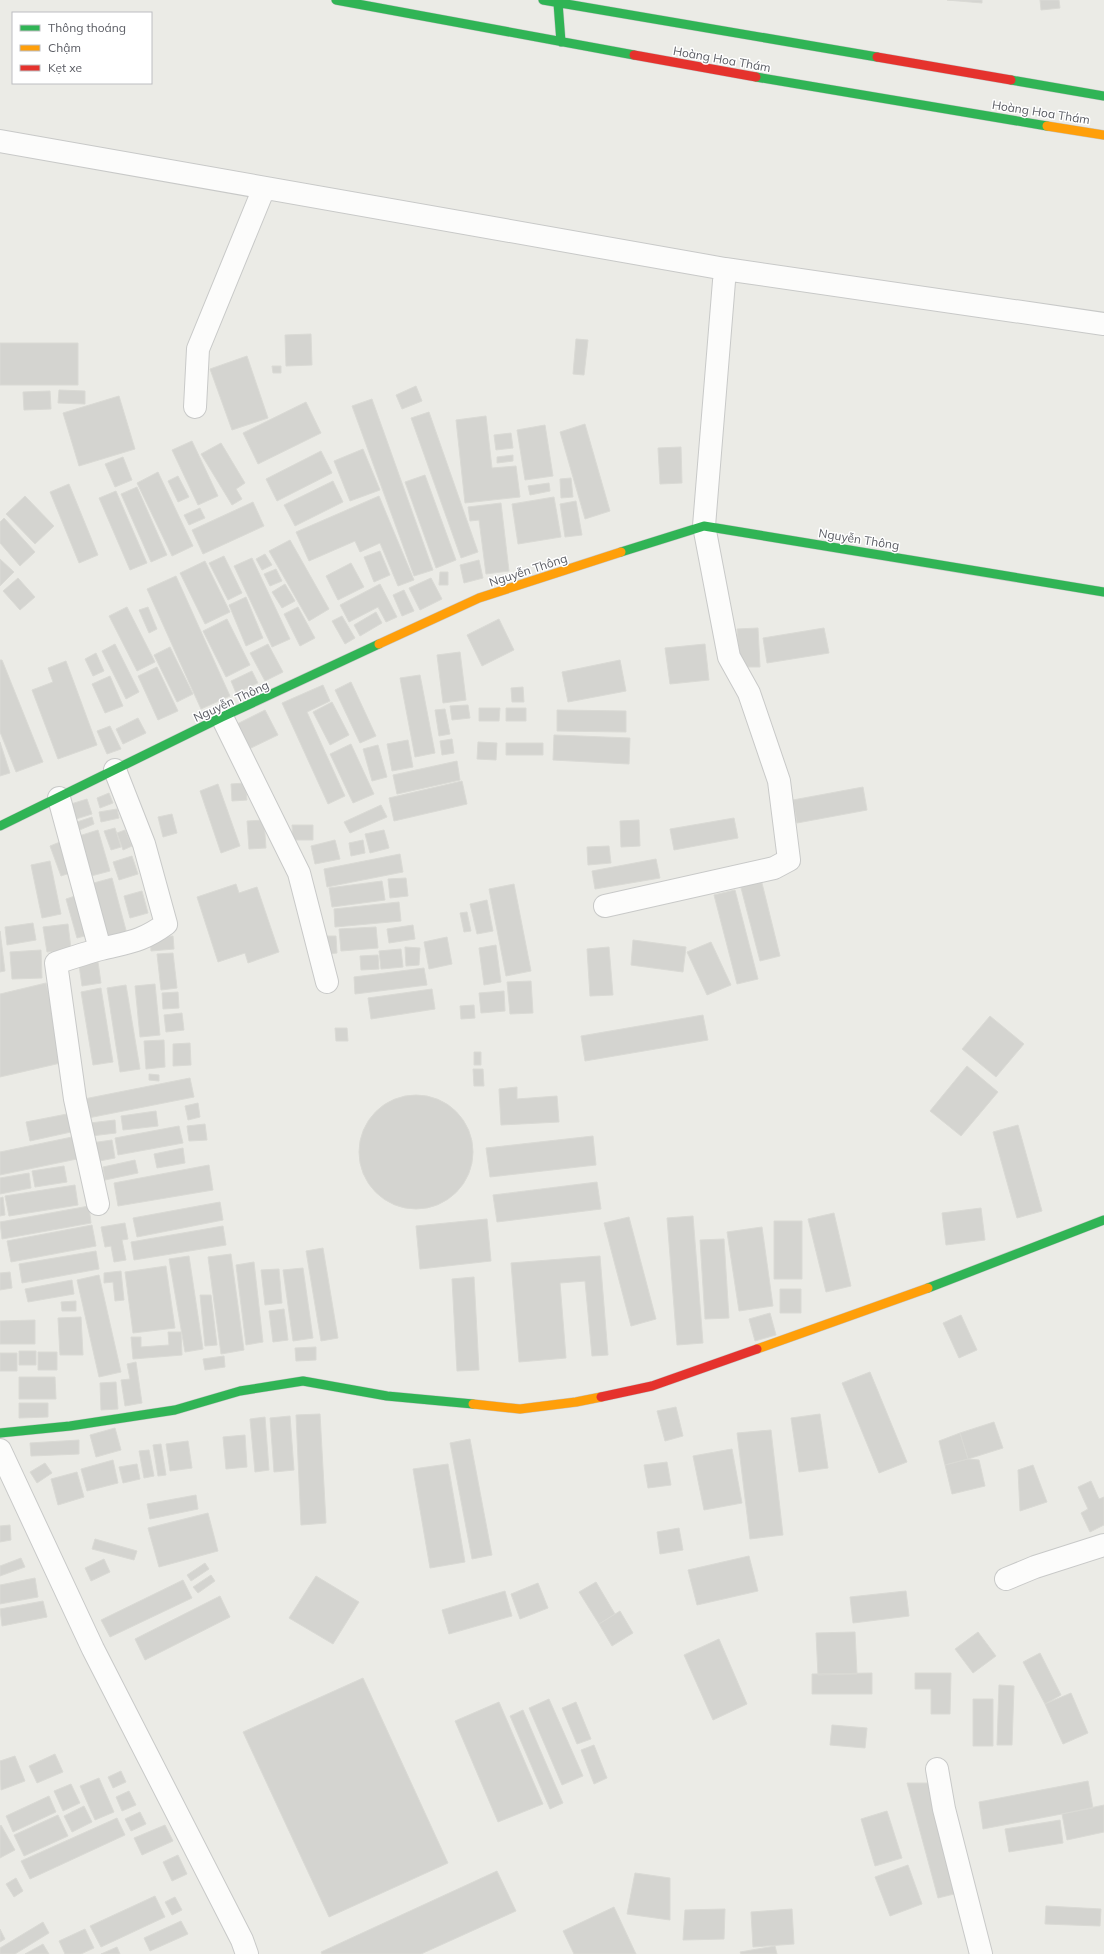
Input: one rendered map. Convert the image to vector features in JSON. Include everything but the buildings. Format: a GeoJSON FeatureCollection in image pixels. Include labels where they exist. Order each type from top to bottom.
{"type":"FeatureCollection","features":[{"type":"Feature","properties":{"kind":"street","name":"Hoàng Hoa Thám"},"geometry":{"type":"LineString","coordinates":[[336,0],[741,75],[1104,135]]}},
{"type":"Feature","properties":{"kind":"street"},"geometry":{"type":"LineString","coordinates":[[561,42],[553,1],[1104,96]]}},
{"type":"Feature","properties":{"kind":"street"},"geometry":{"type":"LineString","coordinates":[[0,141],[725,269],[1104,324]]}},
{"type":"Feature","properties":{"kind":"street"},"geometry":{"type":"LineString","coordinates":[[195,407],[198,349],[264,188]]}},
{"type":"Feature","properties":{"kind":"street"},"geometry":{"type":"LineString","coordinates":[[605,906],[774,868],[789,860],[778,781],[749,693],[729,658],[704,526],[725,269]]}},
{"type":"Feature","properties":{"kind":"street","name":"Nguyễn Thông"},"geometry":{"type":"LineString","coordinates":[[0,826],[222,717],[479,598],[704,526],[1104,592]]}},
{"type":"Feature","properties":{"kind":"street"},"geometry":{"type":"LineString","coordinates":[[222,717],[299,873],[327,982]]}},
{"type":"Feature","properties":{"kind":"street"},"geometry":{"type":"LineString","coordinates":[[98,1204],[75,1099],[56,963],[100,949],[134,942],[151,935],[166,924],[144,844],[115,770]]}},
{"type":"Feature","properties":{"kind":"street"},"geometry":{"type":"LineString","coordinates":[[59,798],[100,949]]}},
{"type":"Feature","properties":{"kind":"street"},"geometry":{"type":"LineString","coordinates":[[0,1433],[70,1426],[175,1410],[240,1391],[302,1381],[388,1396],[520,1409],[576,1402],[652,1386],[897,1300],[1104,1220]]}},
{"type":"Feature","properties":{"kind":"street"},"geometry":{"type":"LineString","coordinates":[[0,1450],[92,1649],[242,1940],[247,1954]]}},
{"type":"Feature","properties":{"kind":"street"},"geometry":{"type":"LineString","coordinates":[[1006,1579],[1035,1566],[1104,1545]]}},
{"type":"Feature","properties":{"kind":"street"},"geometry":{"type":"LineString","coordinates":[[937,1769],[944,1809],[981,1954]]}},
{"type":"Feature","properties":{"kind":"traffic: fast"},"geometry":{"type":"LineString","coordinates":[[336,0],[634,55]]}},
{"type":"Feature","properties":{"kind":"traffic: fast"},"geometry":{"type":"LineString","coordinates":[[543,0],[877,57]]}},
{"type":"Feature","properties":{"kind":"traffic: fast"},"geometry":{"type":"LineString","coordinates":[[558,3],[561,42]]}},
{"type":"Feature","properties":{"kind":"traffic: fast"},"geometry":{"type":"LineString","coordinates":[[756,77],[1047,126]]}},
{"type":"Feature","properties":{"kind":"traffic: fast"},"geometry":{"type":"LineString","coordinates":[[1011,80],[1104,96]]}},
{"type":"Feature","properties":{"kind":"traffic: fast"},"geometry":{"type":"LineString","coordinates":[[621,552],[704,526],[1104,592]]}},
{"type":"Feature","properties":{"kind":"traffic: fast"},"geometry":{"type":"LineString","coordinates":[[0,826],[222,717],[379,644]]}},
{"type":"Feature","properties":{"kind":"traffic: fast"},"geometry":{"type":"LineString","coordinates":[[928,1288],[1104,1220]]}},
{"type":"Feature","properties":{"kind":"traffic: fast"},"geometry":{"type":"LineString","coordinates":[[0,1433],[70,1426],[175,1410],[240,1391],[303,1381],[387,1396],[473,1404]]}},
{"type":"Feature","properties":{"kind":"traffic: slow"},"geometry":{"type":"LineString","coordinates":[[1047,126],[1104,135]]}},
{"type":"Feature","properties":{"kind":"traffic: slow"},"geometry":{"type":"LineString","coordinates":[[379,644],[479,598],[621,552]]}},
{"type":"Feature","properties":{"kind":"traffic: slow"},"geometry":{"type":"LineString","coordinates":[[757,1349],[928,1288]]}},
{"type":"Feature","properties":{"kind":"traffic: slow"},"geometry":{"type":"LineString","coordinates":[[473,1404],[520,1409],[576,1402],[601,1397]]}},
{"type":"Feature","properties":{"kind":"traffic: jam"},"geometry":{"type":"LineString","coordinates":[[634,55],[756,77]]}},
{"type":"Feature","properties":{"kind":"traffic: jam"},"geometry":{"type":"LineString","coordinates":[[877,57],[1011,80]]}},
{"type":"Feature","properties":{"kind":"traffic: jam"},"geometry":{"type":"LineString","coordinates":[[601,1397],[652,1386],[757,1349]]}}]}
